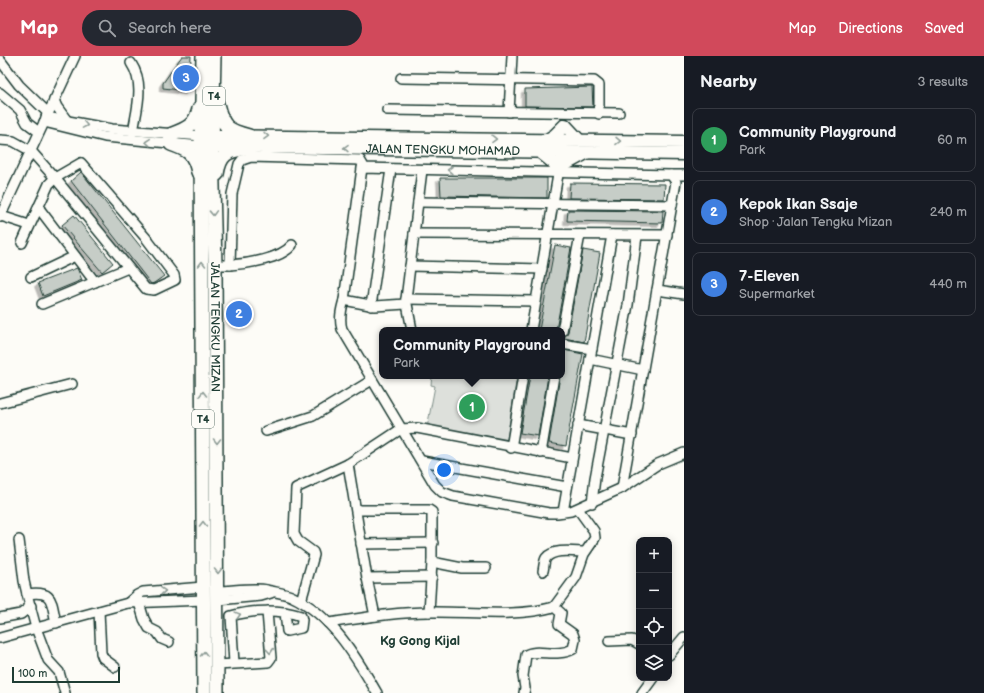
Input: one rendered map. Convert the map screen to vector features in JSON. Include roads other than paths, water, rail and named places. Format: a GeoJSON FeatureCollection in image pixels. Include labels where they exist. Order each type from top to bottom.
{"type":"FeatureCollection","features":[{"type":"Feature","properties":{"kind":"highway","name":"JALAN TENGKU MIZAN"},"geometry":{"type":"LineString","coordinates":[[203,56],[208,90]]}},
{"type":"Feature","properties":{"kind":"highway","name":"JALAN TENGKU MIZAN"},"geometry":{"type":"LineString","coordinates":[[204,693],[207,141],[208,90],[214,56]]}},
{"type":"Feature","properties":{"kind":"highway"},"geometry":{"type":"LineString","coordinates":[[207,196],[196,161],[188,152],[170,140],[192,125],[198,115],[208,90]]}},
{"type":"Feature","properties":{"kind":"highway"},"geometry":{"type":"LineString","coordinates":[[208,90],[225,126],[233,132],[252,141]]}},
{"type":"Feature","properties":{"kind":"highway"},"geometry":{"type":"LineString","coordinates":[[207,196],[222,157],[252,141]]}},
{"type":"Feature","properties":{"kind":"highway","name":"JALAN TENGKU MIZAN"},"geometry":{"type":"LineString","coordinates":[[207,196],[215,265],[218,596],[217,693]]}},
{"type":"Feature","properties":{"kind":"main road"},"geometry":{"type":"LineString","coordinates":[[547,140],[555,135],[565,119],[579,140]]}},
{"type":"Feature","properties":{"kind":"main road","name":"JALAN TENGKU MOHAMAD"},"geometry":{"type":"LineString","coordinates":[[207,141],[547,140],[563,146],[589,152],[684,154]]}},
{"type":"Feature","properties":{"kind":"main road","name":"JALAN TENGKU MOHAMAD"},"geometry":{"type":"LineString","coordinates":[[252,141],[538,151],[563,146],[579,140],[684,142]]}},
{"type":"Feature","properties":{"kind":"main road"},"geometry":{"type":"LineString","coordinates":[[538,151],[555,164],[559,172],[569,162],[589,152]]}},
{"type":"Feature","properties":{"kind":"street"},"geometry":{"type":"LineString","coordinates":[[29,225],[0,217],[75,56]]}},
{"type":"Feature","properties":{"kind":"street"},"geometry":{"type":"LineString","coordinates":[[509,112],[512,56]]}},
{"type":"Feature","properties":{"kind":"street"},"geometry":{"type":"LineString","coordinates":[[0,60],[18,85],[46,117],[65,125],[105,138],[207,141]]}},
{"type":"Feature","properties":{"kind":"street"},"geometry":{"type":"LineString","coordinates":[[131,63],[138,73],[140,94],[133,132]]}},
{"type":"Feature","properties":{"kind":"street"},"geometry":{"type":"LineString","coordinates":[[401,78],[510,81],[594,81],[599,85],[599,114]]}},
{"type":"Feature","properties":{"kind":"street"},"geometry":{"type":"LineString","coordinates":[[0,93],[20,110],[28,123],[38,134]]}},
{"type":"Feature","properties":{"kind":"street"},"geometry":{"type":"LineString","coordinates":[[54,100],[65,125]]}},
{"type":"Feature","properties":{"kind":"street"},"geometry":{"type":"LineString","coordinates":[[387,110],[509,112],[565,119],[618,113]]}},
{"type":"Feature","properties":{"kind":"street"},"geometry":{"type":"LineString","coordinates":[[532,327],[559,172],[565,119]]}},
{"type":"Feature","properties":{"kind":"street"},"geometry":{"type":"LineString","coordinates":[[38,134],[65,125],[133,132],[170,140]]}},
{"type":"Feature","properties":{"kind":"street"},"geometry":{"type":"LineString","coordinates":[[0,140],[13,141],[31,151],[55,178],[146,289],[154,290],[173,282],[175,278],[141,233],[84,164],[77,164],[55,178],[49,184],[22,243]]}},
{"type":"Feature","properties":{"kind":"street"},"geometry":{"type":"LineString","coordinates":[[230,265],[232,189],[239,164],[242,160],[251,157],[355,159],[362,162],[362,168],[344,300],[340,316],[342,329],[435,485],[448,495],[549,513],[563,512],[578,509],[592,503],[622,488],[658,464],[684,453]]}},
{"type":"Feature","properties":{"kind":"street"},"geometry":{"type":"LineString","coordinates":[[362,168],[684,175]]}},
{"type":"Feature","properties":{"kind":"street"},"geometry":{"type":"LineString","coordinates":[[371,306],[391,169]]}},
{"type":"Feature","properties":{"kind":"street"},"geometry":{"type":"LineString","coordinates":[[411,327],[406,301],[422,170]]}},
{"type":"Feature","properties":{"kind":"street"},"geometry":{"type":"LineString","coordinates":[[622,488],[676,182],[671,175]]}},
{"type":"Feature","properties":{"kind":"street"},"geometry":{"type":"LineString","coordinates":[[418,202],[672,205]]}},
{"type":"Feature","properties":{"kind":"street"},"geometry":{"type":"LineString","coordinates":[[38,207],[95,282]]}},
{"type":"Feature","properties":{"kind":"street"},"geometry":{"type":"LineString","coordinates":[[414,234],[667,235]]}},
{"type":"Feature","properties":{"kind":"street"},"geometry":{"type":"LineString","coordinates":[[563,327],[580,235]]}},
{"type":"Feature","properties":{"kind":"street"},"geometry":{"type":"LineString","coordinates":[[563,512],[612,235]]}},
{"type":"Feature","properties":{"kind":"street"},"geometry":{"type":"LineString","coordinates":[[592,503],[615,365],[628,305],[637,236]]}},
{"type":"Feature","properties":{"kind":"street"},"geometry":{"type":"LineString","coordinates":[[215,265],[248,264],[284,252],[292,245]]}},
{"type":"Feature","properties":{"kind":"street"},"geometry":{"type":"LineString","coordinates":[[31,277],[75,256]]}},
{"type":"Feature","properties":{"kind":"street"},"geometry":{"type":"LineString","coordinates":[[410,266],[542,269]]}},
{"type":"Feature","properties":{"kind":"street"},"geometry":{"type":"LineString","coordinates":[[42,304],[128,268]]}},
{"type":"Feature","properties":{"kind":"street"},"geometry":{"type":"LineString","coordinates":[[658,290],[684,294]]}},
{"type":"Feature","properties":{"kind":"street"},"geometry":{"type":"LineString","coordinates":[[344,300],[371,306],[406,301],[536,301]]}},
{"type":"Feature","properties":{"kind":"street"},"geometry":{"type":"LineString","coordinates":[[565,344],[592,349]]}},
{"type":"Feature","properties":{"kind":"street"},"geometry":{"type":"LineString","coordinates":[[590,359],[643,370]]}},
{"type":"Feature","properties":{"kind":"street"},"geometry":{"type":"LineString","coordinates":[[510,448],[522,379]]}},
{"type":"Feature","properties":{"kind":"street"},"geometry":{"type":"LineString","coordinates":[[541,453],[553,379]]}},
{"type":"Feature","properties":{"kind":"street"},"geometry":{"type":"LineString","coordinates":[[266,431],[313,416],[372,380]]}},
{"type":"Feature","properties":{"kind":"street"},"geometry":{"type":"LineString","coordinates":[[0,403],[72,384]]}},
{"type":"Feature","properties":{"kind":"street"},"geometry":{"type":"LineString","coordinates":[[578,425],[632,435]]}},
{"type":"Feature","properties":{"kind":"street"},"geometry":{"type":"LineString","coordinates":[[301,601],[314,555],[313,552],[298,541],[294,534],[296,488],[348,464],[401,429],[418,428],[510,448],[572,458]]}},
{"type":"Feature","properties":{"kind":"street"},"geometry":{"type":"LineString","coordinates":[[422,461],[567,487]]}},
{"type":"Feature","properties":{"kind":"street"},"geometry":{"type":"LineString","coordinates":[[348,464],[357,510],[367,578],[375,616]]}},
{"type":"Feature","properties":{"kind":"street"},"geometry":{"type":"LineString","coordinates":[[554,607],[576,577],[585,552],[594,541],[595,534],[578,509]]}},
{"type":"Feature","properties":{"kind":"street"},"geometry":{"type":"LineString","coordinates":[[357,510],[429,510],[433,514],[432,577],[429,612]]}},
{"type":"Feature","properties":{"kind":"street"},"geometry":{"type":"LineString","coordinates":[[20,540],[24,581],[36,628],[48,660],[59,672],[65,693]]}},
{"type":"Feature","properties":{"kind":"street"},"geometry":{"type":"LineString","coordinates":[[361,544],[433,543]]}},
{"type":"Feature","properties":{"kind":"street"},"geometry":{"type":"LineString","coordinates":[[542,571],[546,558],[551,554],[567,551],[585,552]]}},
{"type":"Feature","properties":{"kind":"street"},"geometry":{"type":"LineString","coordinates":[[432,562],[462,568],[486,568]]}},
{"type":"Feature","properties":{"kind":"street"},"geometry":{"type":"LineString","coordinates":[[367,578],[432,577]]}},
{"type":"Feature","properties":{"kind":"street"},"geometry":{"type":"LineString","coordinates":[[218,596],[260,590],[289,595],[301,601],[328,623],[360,664],[373,691]]}},
{"type":"Feature","properties":{"kind":"street"},"geometry":{"type":"LineString","coordinates":[[27,594],[47,594],[50,598],[56,623]]}},
{"type":"Feature","properties":{"kind":"street"},"geometry":{"type":"LineString","coordinates":[[0,638],[128,603],[137,598],[204,594]]}},
{"type":"Feature","properties":{"kind":"street"},"geometry":{"type":"LineString","coordinates":[[137,598],[144,619],[149,628],[157,632],[162,639],[169,642]]}},
{"type":"Feature","properties":{"kind":"street"},"geometry":{"type":"LineString","coordinates":[[0,618],[21,614],[31,606]]}},
{"type":"Feature","properties":{"kind":"street"},"geometry":{"type":"LineString","coordinates":[[328,623],[375,616],[429,612],[483,614],[554,607],[561,613],[559,624],[574,634],[575,640],[573,649],[559,654],[531,652],[526,654],[523,676],[525,688],[524,693]]}},
{"type":"Feature","properties":{"kind":"street"},"geometry":{"type":"LineString","coordinates":[[99,611],[101,653],[103,658],[115,667]]}},
{"type":"Feature","properties":{"kind":"street"},"geometry":{"type":"LineString","coordinates":[[217,665],[234,663],[238,665],[268,662],[271,658],[267,612]]}},
{"type":"Feature","properties":{"kind":"street"},"geometry":{"type":"LineString","coordinates":[[234,663],[231,616],[239,614],[285,612]]}},
{"type":"Feature","properties":{"kind":"street"},"geometry":{"type":"LineString","coordinates":[[672,651],[684,637]]}},
{"type":"Feature","properties":{"kind":"street"},"geometry":{"type":"LineString","coordinates":[[609,641],[632,640],[636,642]]}},
{"type":"Feature","properties":{"kind":"street"},"geometry":{"type":"LineString","coordinates":[[642,693],[651,681]]}},
{"type":"Feature","properties":{"kind":"place","name":"7-Eleven"},"geometry":{"type":"Point","coordinates":[186,78]}},
{"type":"Feature","properties":{"kind":"place","name":"Kepok Ikan Ssaje"},"geometry":{"type":"Point","coordinates":[239,314]}},
{"type":"Feature","properties":{"kind":"place","name":"Community Playground"},"geometry":{"type":"Point","coordinates":[472,407]}},
{"type":"Feature","properties":{"kind":"district","name":"Kg Gong Kijal"},"geometry":{"type":"Point","coordinates":[420,641]}}]}
